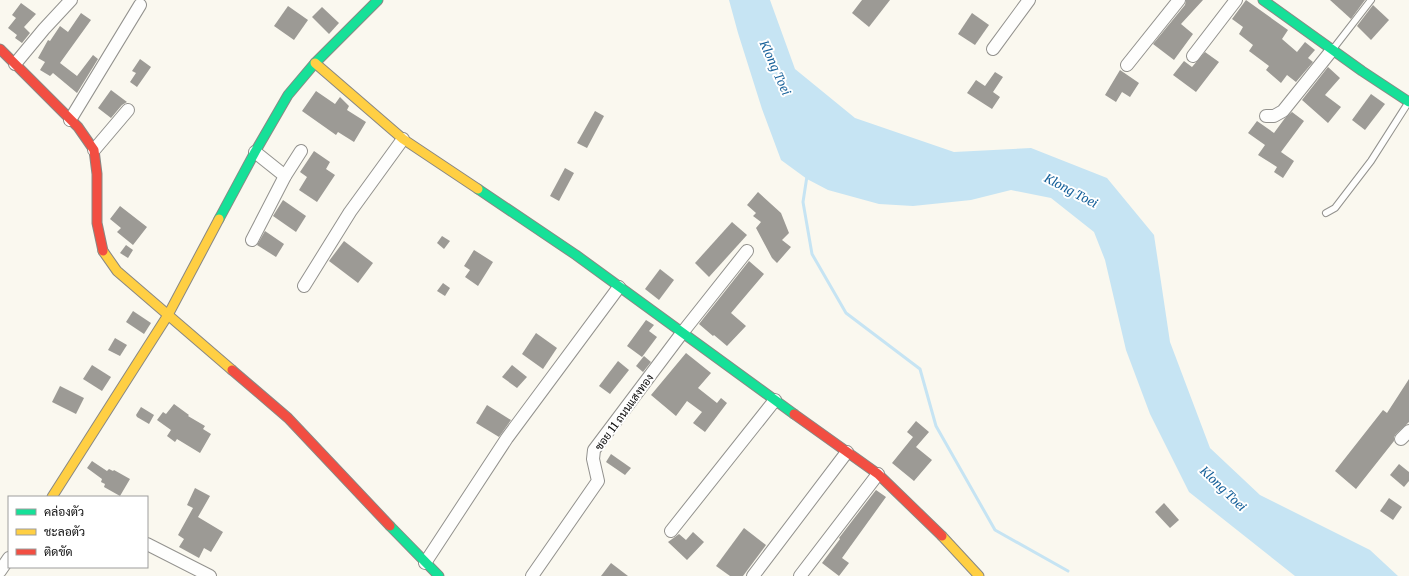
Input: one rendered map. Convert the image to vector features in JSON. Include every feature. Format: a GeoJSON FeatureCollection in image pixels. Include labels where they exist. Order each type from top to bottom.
{"type":"FeatureCollection","features":[{"type":"Feature","properties":{"kind":"street"},"geometry":{"type":"LineString","coordinates":[[15,64],[44,29],[71,0]]}},
{"type":"Feature","properties":{"kind":"street"},"geometry":{"type":"LineString","coordinates":[[53,496],[168,315],[255,152],[288,95],[315,63],[378,0]]}},
{"type":"Feature","properties":{"kind":"street"},"geometry":{"type":"LineString","coordinates":[[993,49],[1029,0]]}},
{"type":"Feature","properties":{"kind":"street"},"geometry":{"type":"LineString","coordinates":[[1128,65],[1179,0]]}},
{"type":"Feature","properties":{"kind":"street"},"geometry":{"type":"LineString","coordinates":[[1193,56],[1236,0]]}},
{"type":"Feature","properties":{"kind":"street"},"geometry":{"type":"LineString","coordinates":[[1263,0],[1332,50],[1409,102]]}},
{"type":"Feature","properties":{"kind":"street"},"geometry":{"type":"LineString","coordinates":[[70,120],[140,5]]}},
{"type":"Feature","properties":{"kind":"street"},"geometry":{"type":"LineString","coordinates":[[0,49],[78,127],[94,150],[97,174],[98,223],[103,253],[118,271],[288,418],[439,576]]}},
{"type":"Feature","properties":{"kind":"street"},"geometry":{"type":"LineString","coordinates":[[1266,116],[1274,116],[1283,111],[1332,50]]}},
{"type":"Feature","properties":{"kind":"street"},"geometry":{"type":"LineString","coordinates":[[315,63],[403,139],[576,255],[878,474],[934,528],[979,576]]}},
{"type":"Feature","properties":{"kind":"street"},"geometry":{"type":"LineString","coordinates":[[94,150],[128,110]]}},
{"type":"Feature","properties":{"kind":"street"},"geometry":{"type":"LineString","coordinates":[[304,286],[350,212],[403,139]]}},
{"type":"Feature","properties":{"kind":"street"},"geometry":{"type":"LineString","coordinates":[[252,240],[285,176],[301,151]]}},
{"type":"Feature","properties":{"kind":"street"},"geometry":{"type":"LineString","coordinates":[[255,152],[285,176]]}},
{"type":"Feature","properties":{"kind":"street","name":"ซอย 11 ถนนแสงทอง"},"geometry":{"type":"LineString","coordinates":[[532,576],[598,481],[593,459],[594,450],[682,333],[747,251]]}},
{"type":"Feature","properties":{"kind":"street"},"geometry":{"type":"LineString","coordinates":[[425,563],[507,438],[619,286]]}},
{"type":"Feature","properties":{"kind":"street"},"geometry":{"type":"LineString","coordinates":[[670,531],[775,400]]}},
{"type":"Feature","properties":{"kind":"street"},"geometry":{"type":"LineString","coordinates":[[753,576],[847,452]]}},
{"type":"Feature","properties":{"kind":"street"},"geometry":{"type":"LineString","coordinates":[[800,576],[878,474]]}},
{"type":"Feature","properties":{"kind":"street"},"geometry":{"type":"LineString","coordinates":[[148,545],[210,576]]}},
{"type":"Feature","properties":{"kind":"street"},"geometry":{"type":"LineString","coordinates":[[0,570],[8,559]]}},
{"type":"Feature","properties":{"kind":"lane"},"geometry":{"type":"LineString","coordinates":[[1332,50],[1371,0]]}},
{"type":"Feature","properties":{"kind":"lane"},"geometry":{"type":"LineString","coordinates":[[1326,213],[1336,208],[1367,167],[1409,102]]}},
{"type":"Feature","properties":{"kind":"water","name":"Klong Toei"},"geometry":{"type":"Polygon","coordinates":[[[729,0],[770,0],[795,69],[855,118],[954,152],[1031,148],[1107,178],[1154,235],[1170,342],[1210,448],[1260,495],[1370,550],[1398,576],[1295,576],[1189,492],[1150,414],[1126,350],[1105,260],[1094,232],[1051,198],[1011,190],[971,200],[913,206],[879,204],[828,190],[807,179],[781,160],[762,109],[729,0]]]}},
{"type":"Feature","properties":{"kind":"building"},"geometry":{"type":"Polygon","coordinates":[[[862,0],[890,0],[869,27],[852,13],[862,0]]]}},
{"type":"Feature","properties":{"kind":"building"},"geometry":{"type":"Polygon","coordinates":[[[1186,0],[1203,0],[1181,24],[1193,34],[1174,60],[1153,44],[1185,5],[1186,0]]]}},
{"type":"Feature","properties":{"kind":"building"},"geometry":{"type":"Polygon","coordinates":[[[1246,0],[1288,30],[1282,39],[1297,52],[1305,42],[1315,50],[1308,58],[1313,62],[1296,82],[1287,75],[1281,83],[1266,70],[1269,66],[1249,51],[1253,45],[1239,34],[1243,27],[1232,19],[1246,0]]]}},
{"type":"Feature","properties":{"kind":"building"},"geometry":{"type":"Polygon","coordinates":[[[1330,0],[1365,0],[1351,19],[1330,0]]]}},
{"type":"Feature","properties":{"kind":"building"},"geometry":{"type":"Polygon","coordinates":[[[21,3],[36,14],[24,27],[30,33],[22,43],[15,38],[17,35],[8,28],[16,18],[12,15],[21,3]]]}},
{"type":"Feature","properties":{"kind":"building"},"geometry":{"type":"Polygon","coordinates":[[[1373,5],[1389,20],[1371,40],[1357,26],[1373,5]]]}},
{"type":"Feature","properties":{"kind":"building"},"geometry":{"type":"Polygon","coordinates":[[[288,6],[308,20],[294,40],[274,26],[288,6]]]}},
{"type":"Feature","properties":{"kind":"building"},"geometry":{"type":"Polygon","coordinates":[[[322,7],[339,23],[329,34],[312,17],[322,7]]]}},
{"type":"Feature","properties":{"kind":"building"},"geometry":{"type":"Polygon","coordinates":[[[81,13],[91,20],[60,63],[77,76],[93,55],[98,59],[77,93],[53,73],[50,76],[40,70],[45,62],[38,58],[48,40],[50,41],[60,26],[68,32],[81,13]]]}},
{"type":"Feature","properties":{"kind":"building"},"geometry":{"type":"Polygon","coordinates":[[[972,13],[989,25],[975,45],[958,34],[972,13]]]}},
{"type":"Feature","properties":{"kind":"building"},"geometry":{"type":"Polygon","coordinates":[[[1205,52],[1219,62],[1196,92],[1173,75],[1184,61],[1192,67],[1205,52]]]}},
{"type":"Feature","properties":{"kind":"building"},"geometry":{"type":"Polygon","coordinates":[[[140,59],[151,67],[137,87],[130,82],[136,73],[132,71],[140,59]]]}},
{"type":"Feature","properties":{"kind":"building"},"geometry":{"type":"Polygon","coordinates":[[[1328,67],[1340,78],[1325,95],[1341,107],[1328,123],[1302,100],[1328,67]]]}},
{"type":"Feature","properties":{"kind":"building"},"geometry":{"type":"Polygon","coordinates":[[[1120,70],[1139,83],[1130,97],[1122,92],[1116,102],[1105,95],[1120,70]]]}},
{"type":"Feature","properties":{"kind":"building"},"geometry":{"type":"Polygon","coordinates":[[[995,72],[1003,77],[993,92],[1000,97],[992,109],[967,93],[976,80],[985,86],[995,72]]]}},
{"type":"Feature","properties":{"kind":"building"},"geometry":{"type":"Polygon","coordinates":[[[111,90],[127,102],[122,105],[111,118],[98,108],[111,90]]]}},
{"type":"Feature","properties":{"kind":"building"},"geometry":{"type":"Polygon","coordinates":[[[316,91],[335,104],[340,97],[349,106],[347,110],[366,122],[354,142],[338,132],[336,135],[302,111],[316,91]]]}},
{"type":"Feature","properties":{"kind":"building"},"geometry":{"type":"Polygon","coordinates":[[[1371,94],[1385,104],[1365,130],[1352,120],[1371,94]]]}},
{"type":"Feature","properties":{"kind":"building"},"geometry":{"type":"Polygon","coordinates":[[[595,111],[604,116],[587,148],[577,143],[595,111]]]}},
{"type":"Feature","properties":{"kind":"building"},"geometry":{"type":"Polygon","coordinates":[[[1292,112],[1304,121],[1281,152],[1294,161],[1283,178],[1274,172],[1277,167],[1258,155],[1265,145],[1248,133],[1257,121],[1274,133],[1285,118],[1292,112]]]}},
{"type":"Feature","properties":{"kind":"building"},"geometry":{"type":"Polygon","coordinates":[[[314,151],[330,162],[326,169],[335,175],[317,202],[299,190],[307,177],[300,172],[314,151]]]}},
{"type":"Feature","properties":{"kind":"building"},"geometry":{"type":"Polygon","coordinates":[[[565,168],[574,173],[559,201],[550,196],[565,168]]]}},
{"type":"Feature","properties":{"kind":"building"},"geometry":{"type":"Polygon","coordinates":[[[758,192],[781,213],[789,233],[782,240],[791,247],[777,263],[772,258],[756,228],[761,222],[753,216],[756,213],[747,205],[758,192]]]}},
{"type":"Feature","properties":{"kind":"building"},"geometry":{"type":"Polygon","coordinates":[[[283,200],[306,216],[296,232],[273,216],[283,200]]]}},
{"type":"Feature","properties":{"kind":"building"},"geometry":{"type":"Polygon","coordinates":[[[120,206],[147,227],[133,245],[117,232],[121,228],[110,219],[120,206]]]}},
{"type":"Feature","properties":{"kind":"building"},"geometry":{"type":"Polygon","coordinates":[[[732,222],[747,235],[709,277],[695,263],[732,222]]]}},
{"type":"Feature","properties":{"kind":"building"},"geometry":{"type":"Polygon","coordinates":[[[265,231],[284,244],[276,257],[257,245],[265,231]]]}},
{"type":"Feature","properties":{"kind":"building"},"geometry":{"type":"Polygon","coordinates":[[[442,236],[450,241],[444,249],[437,243],[442,236]]]}},
{"type":"Feature","properties":{"kind":"building"},"geometry":{"type":"Polygon","coordinates":[[[344,241],[373,263],[358,283],[329,261],[344,241]]]}},
{"type":"Feature","properties":{"kind":"building"},"geometry":{"type":"Polygon","coordinates":[[[126,245],[133,250],[128,258],[120,253],[126,245]]]}},
{"type":"Feature","properties":{"kind":"building"},"geometry":{"type":"Polygon","coordinates":[[[474,250],[493,262],[478,286],[465,277],[470,270],[464,266],[474,250]]]}},
{"type":"Feature","properties":{"kind":"building"},"geometry":{"type":"Polygon","coordinates":[[[749,261],[764,274],[731,313],[746,326],[727,346],[699,324],[749,261]]]}},
{"type":"Feature","properties":{"kind":"building"},"geometry":{"type":"Polygon","coordinates":[[[660,269],[674,280],[659,300],[645,289],[660,269]]]}},
{"type":"Feature","properties":{"kind":"building"},"geometry":{"type":"Polygon","coordinates":[[[443,283],[450,288],[445,296],[437,291],[443,283]]]}},
{"type":"Feature","properties":{"kind":"building"},"geometry":{"type":"Polygon","coordinates":[[[133,311],[151,323],[144,334],[126,322],[133,311]]]}},
{"type":"Feature","properties":{"kind":"building"},"geometry":{"type":"Polygon","coordinates":[[[646,320],[654,325],[649,331],[657,337],[642,357],[627,346],[646,320]]]}},
{"type":"Feature","properties":{"kind":"building"},"geometry":{"type":"Polygon","coordinates":[[[536,333],[557,348],[543,369],[522,354],[536,333]]]}},
{"type":"Feature","properties":{"kind":"building"},"geometry":{"type":"Polygon","coordinates":[[[115,338],[127,345],[120,356],[108,350],[115,338]]]}},
{"type":"Feature","properties":{"kind":"building"},"geometry":{"type":"Polygon","coordinates":[[[686,353],[711,373],[698,388],[717,403],[721,398],[727,403],[705,432],[693,423],[702,412],[687,401],[676,416],[651,395],[686,353]]]}},
{"type":"Feature","properties":{"kind":"building"},"geometry":{"type":"Polygon","coordinates":[[[644,356],[651,362],[643,372],[636,366],[644,356]]]}},
{"type":"Feature","properties":{"kind":"building"},"geometry":{"type":"Polygon","coordinates":[[[618,361],[629,370],[610,394],[599,386],[618,361]]]}},
{"type":"Feature","properties":{"kind":"building"},"geometry":{"type":"Polygon","coordinates":[[[92,365],[111,377],[102,391],[83,379],[92,365]]]}},
{"type":"Feature","properties":{"kind":"building"},"geometry":{"type":"Polygon","coordinates":[[[512,365],[527,377],[517,388],[502,377],[512,365]]]}},
{"type":"Feature","properties":{"kind":"building"},"geometry":{"type":"Polygon","coordinates":[[[1409,379],[1409,422],[1396,434],[1394,441],[1356,489],[1335,471],[1383,410],[1387,413],[1409,379]]]}},
{"type":"Feature","properties":{"kind":"building"},"geometry":{"type":"Polygon","coordinates":[[[60,386],[84,398],[76,414],[52,402],[60,386]]]}},
{"type":"Feature","properties":{"kind":"building"},"geometry":{"type":"Polygon","coordinates":[[[174,404],[189,415],[188,416],[205,426],[203,429],[211,434],[200,453],[177,439],[175,442],[167,436],[171,430],[157,420],[163,412],[166,414],[174,404]]]}},
{"type":"Feature","properties":{"kind":"building"},"geometry":{"type":"Polygon","coordinates":[[[487,405],[511,420],[499,437],[476,423],[487,405]]]}},
{"type":"Feature","properties":{"kind":"building"},"geometry":{"type":"Polygon","coordinates":[[[141,407],[154,415],[149,424],[136,415],[141,407]]]}},
{"type":"Feature","properties":{"kind":"building"},"geometry":{"type":"Polygon","coordinates":[[[916,421],[929,432],[916,447],[932,460],[914,481],[892,463],[913,437],[907,432],[916,421]]]}},
{"type":"Feature","properties":{"kind":"building"},"geometry":{"type":"Polygon","coordinates":[[[611,454],[631,468],[625,475],[606,462],[611,454]]]}},
{"type":"Feature","properties":{"kind":"building"},"geometry":{"type":"Polygon","coordinates":[[[92,461],[107,471],[109,469],[114,470],[130,479],[120,496],[104,487],[105,484],[101,482],[102,479],[87,468],[92,461]]]}},
{"type":"Feature","properties":{"kind":"building"},"geometry":{"type":"Polygon","coordinates":[[[1399,464],[1409,472],[1409,481],[1404,487],[1390,475],[1399,464]]]}},
{"type":"Feature","properties":{"kind":"building"},"geometry":{"type":"Polygon","coordinates":[[[195,488],[210,496],[198,517],[223,532],[211,552],[204,548],[199,558],[179,547],[184,539],[178,535],[193,508],[187,505],[195,488]]]}},
{"type":"Feature","properties":{"kind":"building"},"geometry":{"type":"Polygon","coordinates":[[[876,490],[886,497],[842,558],[849,563],[839,576],[822,563],[840,539],[839,538],[876,490]]]}},
{"type":"Feature","properties":{"kind":"building"},"geometry":{"type":"Polygon","coordinates":[[[1389,498],[1402,507],[1393,520],[1380,511],[1389,498]]]}},
{"type":"Feature","properties":{"kind":"building"},"geometry":{"type":"Polygon","coordinates":[[[1164,503],[1179,520],[1170,528],[1155,512],[1164,503]]]}},
{"type":"Feature","properties":{"kind":"building"},"geometry":{"type":"Polygon","coordinates":[[[744,528],[766,545],[743,576],[730,576],[716,566],[744,528]]]}},
{"type":"Feature","properties":{"kind":"building"},"geometry":{"type":"Polygon","coordinates":[[[693,532],[704,542],[687,560],[668,542],[679,534],[686,540],[693,532]]]}},
{"type":"Feature","properties":{"kind":"building"},"geometry":{"type":"Polygon","coordinates":[[[611,563],[628,576],[601,576],[611,563]]]}},
{"type":"Feature","properties":{"kind":"waterway"},"geometry":{"type":"LineString","coordinates":[[807,176],[803,202],[812,254],[846,313],[920,369],[936,426],[995,530],[1068,571]]}},
{"type":"Feature","properties":{"kind":"traffic: fast"},"geometry":{"type":"LineString","coordinates":[[219,219],[288,95],[315,63],[378,0]]}},
{"type":"Feature","properties":{"kind":"traffic: fast"},"geometry":{"type":"LineString","coordinates":[[1263,0],[1362,71],[1409,102]]}},
{"type":"Feature","properties":{"kind":"traffic: fast"},"geometry":{"type":"LineString","coordinates":[[478,189],[576,255],[794,414]]}},
{"type":"Feature","properties":{"kind":"traffic: fast"},"geometry":{"type":"LineString","coordinates":[[390,526],[439,576]]}},
{"type":"Feature","properties":{"kind":"traffic: slow"},"geometry":{"type":"LineString","coordinates":[[315,63],[403,139],[478,189]]}},
{"type":"Feature","properties":{"kind":"traffic: slow"},"geometry":{"type":"LineString","coordinates":[[53,496],[168,315],[219,219]]}},
{"type":"Feature","properties":{"kind":"traffic: slow"},"geometry":{"type":"LineString","coordinates":[[103,251],[117,271],[232,370]]}},
{"type":"Feature","properties":{"kind":"traffic: slow"},"geometry":{"type":"LineString","coordinates":[[942,536],[979,576]]}},
{"type":"Feature","properties":{"kind":"traffic: jam"},"geometry":{"type":"LineString","coordinates":[[0,49],[78,127],[94,150],[97,174],[97,223],[103,251]]}},
{"type":"Feature","properties":{"kind":"traffic: jam"},"geometry":{"type":"LineString","coordinates":[[232,370],[288,418],[390,526]]}},
{"type":"Feature","properties":{"kind":"traffic: jam"},"geometry":{"type":"LineString","coordinates":[[794,414],[878,474],[942,536]]}}]}
